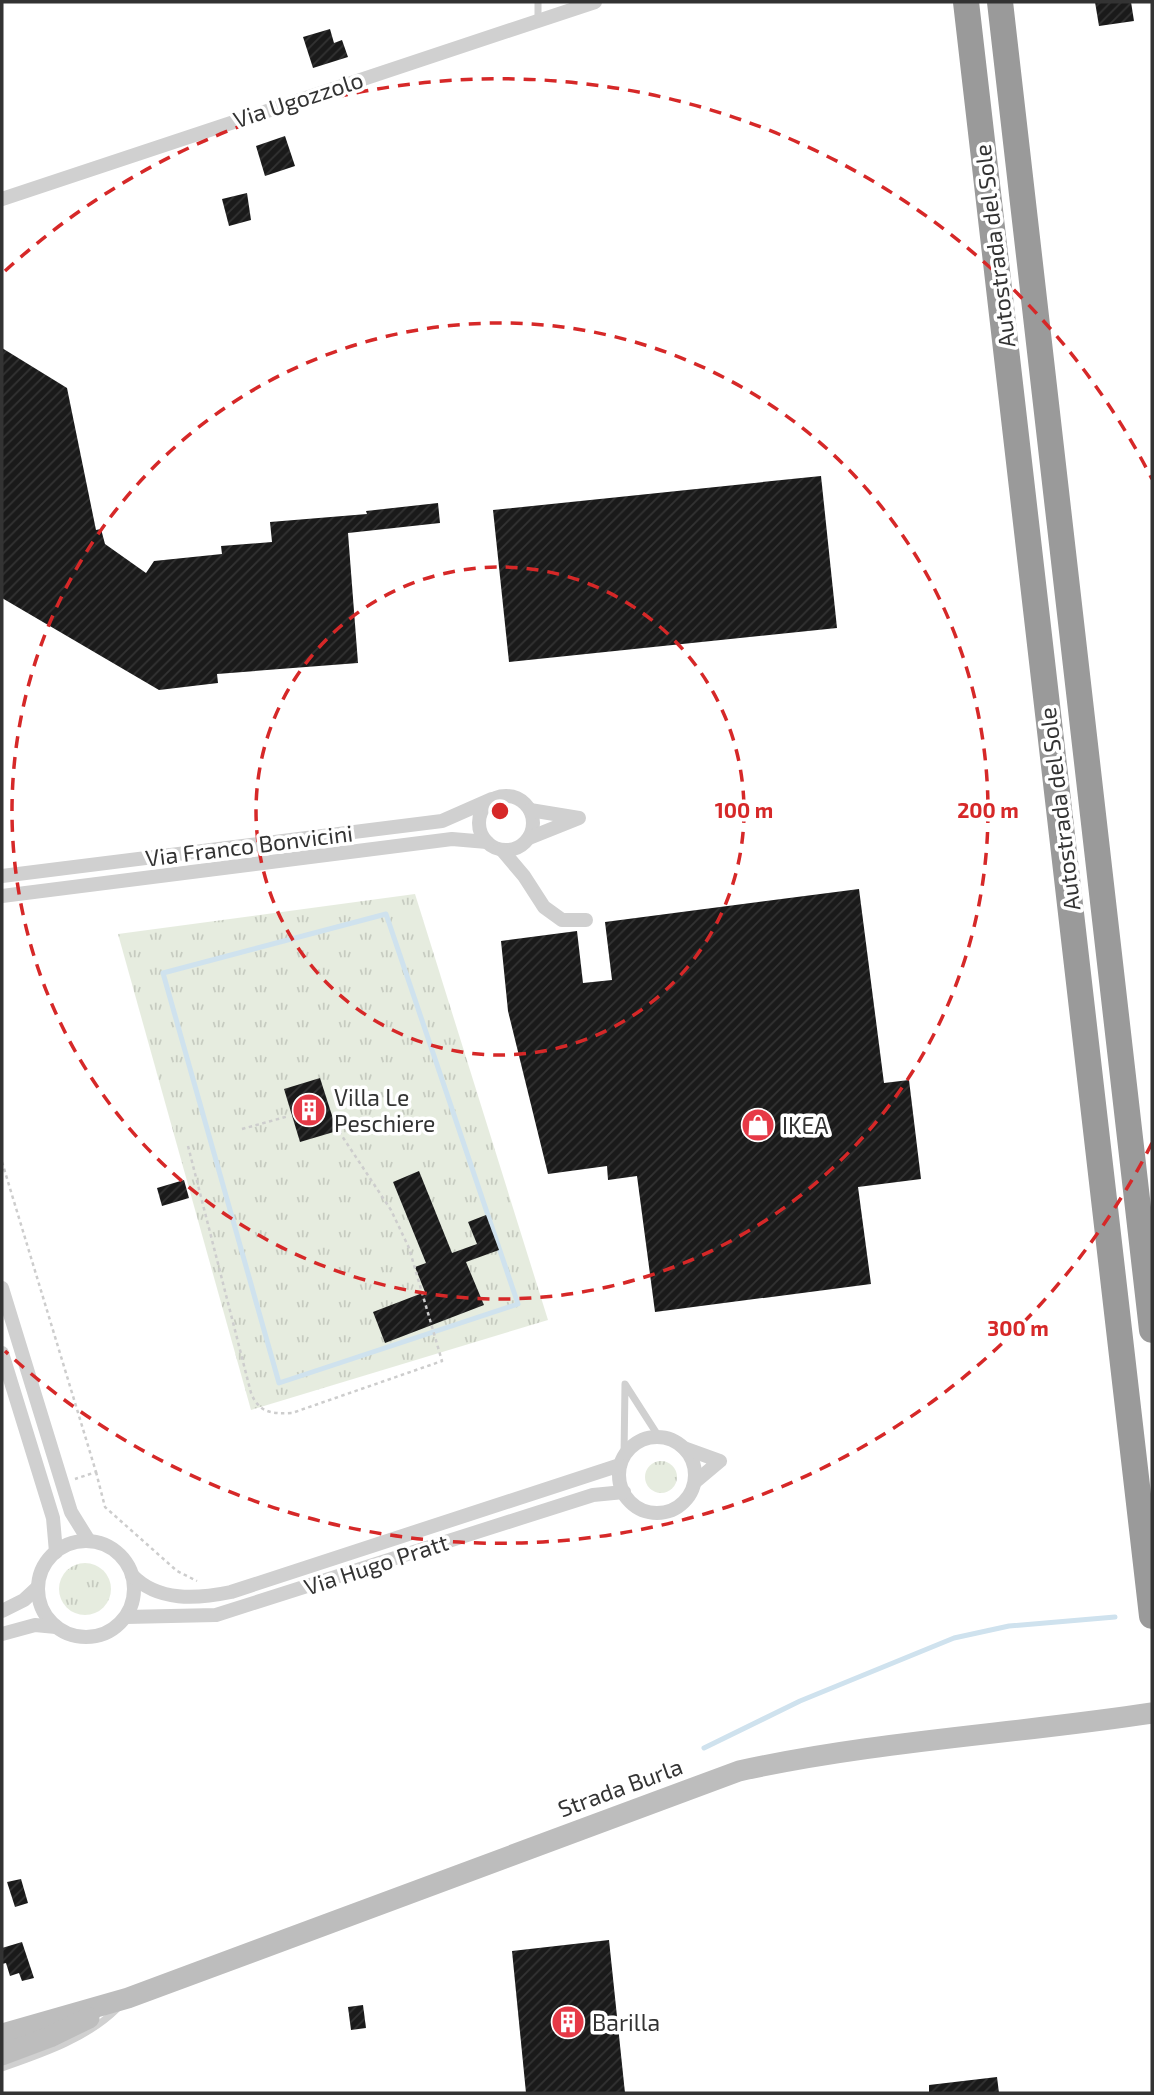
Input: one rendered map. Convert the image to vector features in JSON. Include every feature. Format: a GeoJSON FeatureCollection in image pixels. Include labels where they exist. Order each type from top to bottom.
{"type":"FeatureCollection","features":[{"type":"Feature","properties":{"kind":"highway","name":"Autostrada del Sole"},"geometry":{"type":"LineString","coordinates":[[966,2],[1152,1616]]}},
{"type":"Feature","properties":{"kind":"highway","name":"Autostrada del Sole"},"geometry":{"type":"LineString","coordinates":[[1000,2],[1152,1330]]}},
{"type":"Feature","properties":{"kind":"main road","name":"Strada Burla"},"geometry":{"type":"LineString","coordinates":[[2,2034],[128,1998],[739,1771],[804,1757],[1045,1730],[1152,1713]]}},
{"type":"Feature","properties":{"kind":"main road","name":"Strada Burla"},"geometry":{"type":"LineString","coordinates":[[2,2055],[50,2037],[128,1998]]}},
{"type":"Feature","properties":{"kind":"street","name":"Via Ugozzolo"},"geometry":{"type":"LineString","coordinates":[[2,199],[595,2]]}},
{"type":"Feature","properties":{"kind":"street"},"geometry":{"type":"LineString","coordinates":[[487,842],[478,820],[485,805],[492,799],[509,795],[525,803],[530,810],[533,824],[527,840],[524,876]]}},
{"type":"Feature","properties":{"kind":"street","name":"Via Franco Bonvicini"},"geometry":{"type":"LineString","coordinates":[[2,876],[442,821],[492,799]]}},
{"type":"Feature","properties":{"kind":"street"},"geometry":{"type":"LineString","coordinates":[[502,850],[518,848],[527,840],[579,818],[530,810]]}},
{"type":"Feature","properties":{"kind":"street","name":"Via Franco Bonvicini"},"geometry":{"type":"LineString","coordinates":[[2,896],[452,839],[487,842],[502,850]]}},
{"type":"Feature","properties":{"kind":"street"},"geometry":{"type":"LineString","coordinates":[[502,850],[524,876],[544,907],[553,915],[562,920],[586,920]]}},
{"type":"Feature","properties":{"kind":"street"},"geometry":{"type":"LineString","coordinates":[[2,1288],[71,1512],[89,1541]]}},
{"type":"Feature","properties":{"kind":"street"},"geometry":{"type":"LineString","coordinates":[[2,1353],[53,1518],[56,1552]]}},
{"type":"Feature","properties":{"kind":"street"},"geometry":{"type":"LineString","coordinates":[[659,1437],[669,1438],[684,1448],[720,1461],[695,1482],[682,1504],[660,1513],[639,1508],[624,1492],[622,1460],[639,1441],[659,1437]]}},
{"type":"Feature","properties":{"kind":"street"},"geometry":{"type":"LineString","coordinates":[[684,1448],[692,1458],[695,1482]]}},
{"type":"Feature","properties":{"kind":"street","name":"Via Hugo Pratt"},"geometry":{"type":"LineString","coordinates":[[132,1575],[152,1590],[166,1595],[211,1596],[231,1592],[622,1460]]}},
{"type":"Feature","properties":{"kind":"street","name":"Via Hugo Pratt"},"geometry":{"type":"LineString","coordinates":[[126,1617],[216,1615],[593,1495],[624,1492]]}},
{"type":"Feature","properties":{"kind":"street"},"geometry":{"type":"LineString","coordinates":[[2,1634],[35,1625],[57,1627],[79,1637],[96,1637],[111,1631],[126,1617],[135,1591],[125,1560],[113,1549],[89,1541],[73,1542],[56,1552],[44,1565],[38,1587],[43,1612],[57,1627]]}},
{"type":"Feature","properties":{"kind":"street"},"geometry":{"type":"LineString","coordinates":[[2,1611],[24,1600],[38,1587]]}},
{"type":"Feature","properties":{"kind":"lane"},"geometry":{"type":"LineString","coordinates":[[538,2],[538,21]]}},
{"type":"Feature","properties":{"kind":"lane"},"geometry":{"type":"LineString","coordinates":[[622,1460],[625,1384],[659,1437]]}},
{"type":"Feature","properties":{"kind":"lane"},"geometry":{"type":"LineString","coordinates":[[2,2068],[55,2048],[102,2024],[128,1998]]}},
{"type":"Feature","properties":{"kind":"path"},"geometry":{"type":"LineString","coordinates":[[242,1129],[289,1116]]}},
{"type":"Feature","properties":{"kind":"path"},"geometry":{"type":"LineString","coordinates":[[188,1146],[251,1393],[262,1410],[274,1414],[292,1413],[442,1361],[405,1239],[391,1210],[340,1133]]}},
{"type":"Feature","properties":{"kind":"path"},"geometry":{"type":"LineString","coordinates":[[2,1161],[105,1507],[177,1571],[200,1582]]}},
{"type":"Feature","properties":{"kind":"path"},"geometry":{"type":"LineString","coordinates":[[62,1484],[96,1472]]}},
{"type":"Feature","properties":{"kind":"green space"},"geometry":{"type":"Polygon","coordinates":[[[415,894],[548,1320],[251,1410],[118,934],[415,894]]]}},
{"type":"Feature","properties":{"kind":"green space"},"geometry":{"type":"Polygon","coordinates":[[[661,1461],[672,1466],[677,1477],[672,1488],[661,1493],[650,1488],[645,1477],[650,1466],[661,1461]]]}},
{"type":"Feature","properties":{"kind":"green space"},"geometry":{"type":"Polygon","coordinates":[[[85,1563],[104,1570],[111,1589],[104,1608],[85,1615],[66,1608],[59,1589],[66,1570],[85,1563]]]}},
{"type":"Feature","properties":{"kind":"building"},"geometry":{"type":"Polygon","coordinates":[[[1095,2],[1131,2],[1134,21],[1099,26],[1095,2]]]}},
{"type":"Feature","properties":{"kind":"building"},"geometry":{"type":"Polygon","coordinates":[[[330,29],[334,43],[342,40],[348,57],[313,68],[303,37],[330,29]]]}},
{"type":"Feature","properties":{"kind":"building"},"geometry":{"type":"Polygon","coordinates":[[[285,136],[295,166],[265,176],[256,146],[285,136]]]}},
{"type":"Feature","properties":{"kind":"building"},"geometry":{"type":"Polygon","coordinates":[[[247,193],[251,220],[229,226],[222,199],[247,193]]]}},
{"type":"Feature","properties":{"kind":"building"},"geometry":{"type":"Polygon","coordinates":[[[2,348],[67,388],[96,530],[101,529],[105,544],[146,573],[154,561],[222,554],[221,546],[272,542],[270,522],[367,514],[366,511],[438,503],[440,523],[348,533],[358,663],[217,674],[218,683],[159,690],[2,598],[2,348]]]}},
{"type":"Feature","properties":{"kind":"building"},"geometry":{"type":"Polygon","coordinates":[[[821,476],[837,628],[509,662],[493,510],[821,476]]]}},
{"type":"Feature","properties":{"kind":"building","name":"IKEA"},"geometry":{"type":"Polygon","coordinates":[[[859,889],[884,1083],[909,1080],[921,1179],[858,1187],[871,1284],[655,1312],[637,1176],[608,1180],[607,1166],[548,1174],[508,1011],[501,941],[577,931],[583,983],[612,980],[605,922],[859,889]]]}},
{"type":"Feature","properties":{"kind":"building","name":"Villa Le Peschiere"},"geometry":{"type":"Polygon","coordinates":[[[320,1078],[337,1131],[300,1142],[284,1089],[320,1078]]]}},
{"type":"Feature","properties":{"kind":"building"},"geometry":{"type":"Polygon","coordinates":[[[419,1171],[452,1253],[477,1244],[468,1222],[486,1215],[499,1250],[466,1262],[484,1305],[385,1343],[373,1312],[425,1292],[415,1267],[426,1263],[393,1182],[419,1171]]]}},
{"type":"Feature","properties":{"kind":"building"},"geometry":{"type":"Polygon","coordinates":[[[184,1180],[189,1198],[162,1206],[157,1188],[184,1180]]]}},
{"type":"Feature","properties":{"kind":"building"},"geometry":{"type":"Polygon","coordinates":[[[21,1879],[28,1903],[15,1907],[7,1882],[21,1879]]]}},
{"type":"Feature","properties":{"kind":"building","name":"Barilla"},"geometry":{"type":"Polygon","coordinates":[[[609,1940],[625,2093],[526,2093],[512,1951],[609,1940]]]}},
{"type":"Feature","properties":{"kind":"building"},"geometry":{"type":"Polygon","coordinates":[[[22,1942],[34,1978],[22,1981],[19,1973],[10,1976],[6,1963],[2,1964],[2,1948],[22,1942]]]}},
{"type":"Feature","properties":{"kind":"building"},"geometry":{"type":"Polygon","coordinates":[[[363,2005],[366,2028],[351,2030],[348,2007],[363,2005]]]}},
{"type":"Feature","properties":{"kind":"building"},"geometry":{"type":"Polygon","coordinates":[[[997,2077],[999,2093],[929,2093],[929,2085],[997,2077]]]}},
{"type":"Feature","properties":{"kind":"waterway"},"geometry":{"type":"LineString","coordinates":[[386,914],[518,1304],[279,1383],[163,973],[386,914]]}},
{"type":"Feature","properties":{"kind":"waterway"},"geometry":{"type":"LineString","coordinates":[[704,1748],[800,1701],[954,1638],[1009,1626],[1115,1617]]}},
{"type":"Feature","properties":{"kind":"place","name":"Villa Le Peschiere"},"geometry":{"type":"Point","coordinates":[309,1110]}},
{"type":"Feature","properties":{"kind":"place","name":"IKEA"},"geometry":{"type":"Point","coordinates":[758,1125]}},
{"type":"Feature","properties":{"kind":"place","name":"Barilla"},"geometry":{"type":"Point","coordinates":[568,2022]}}]}
